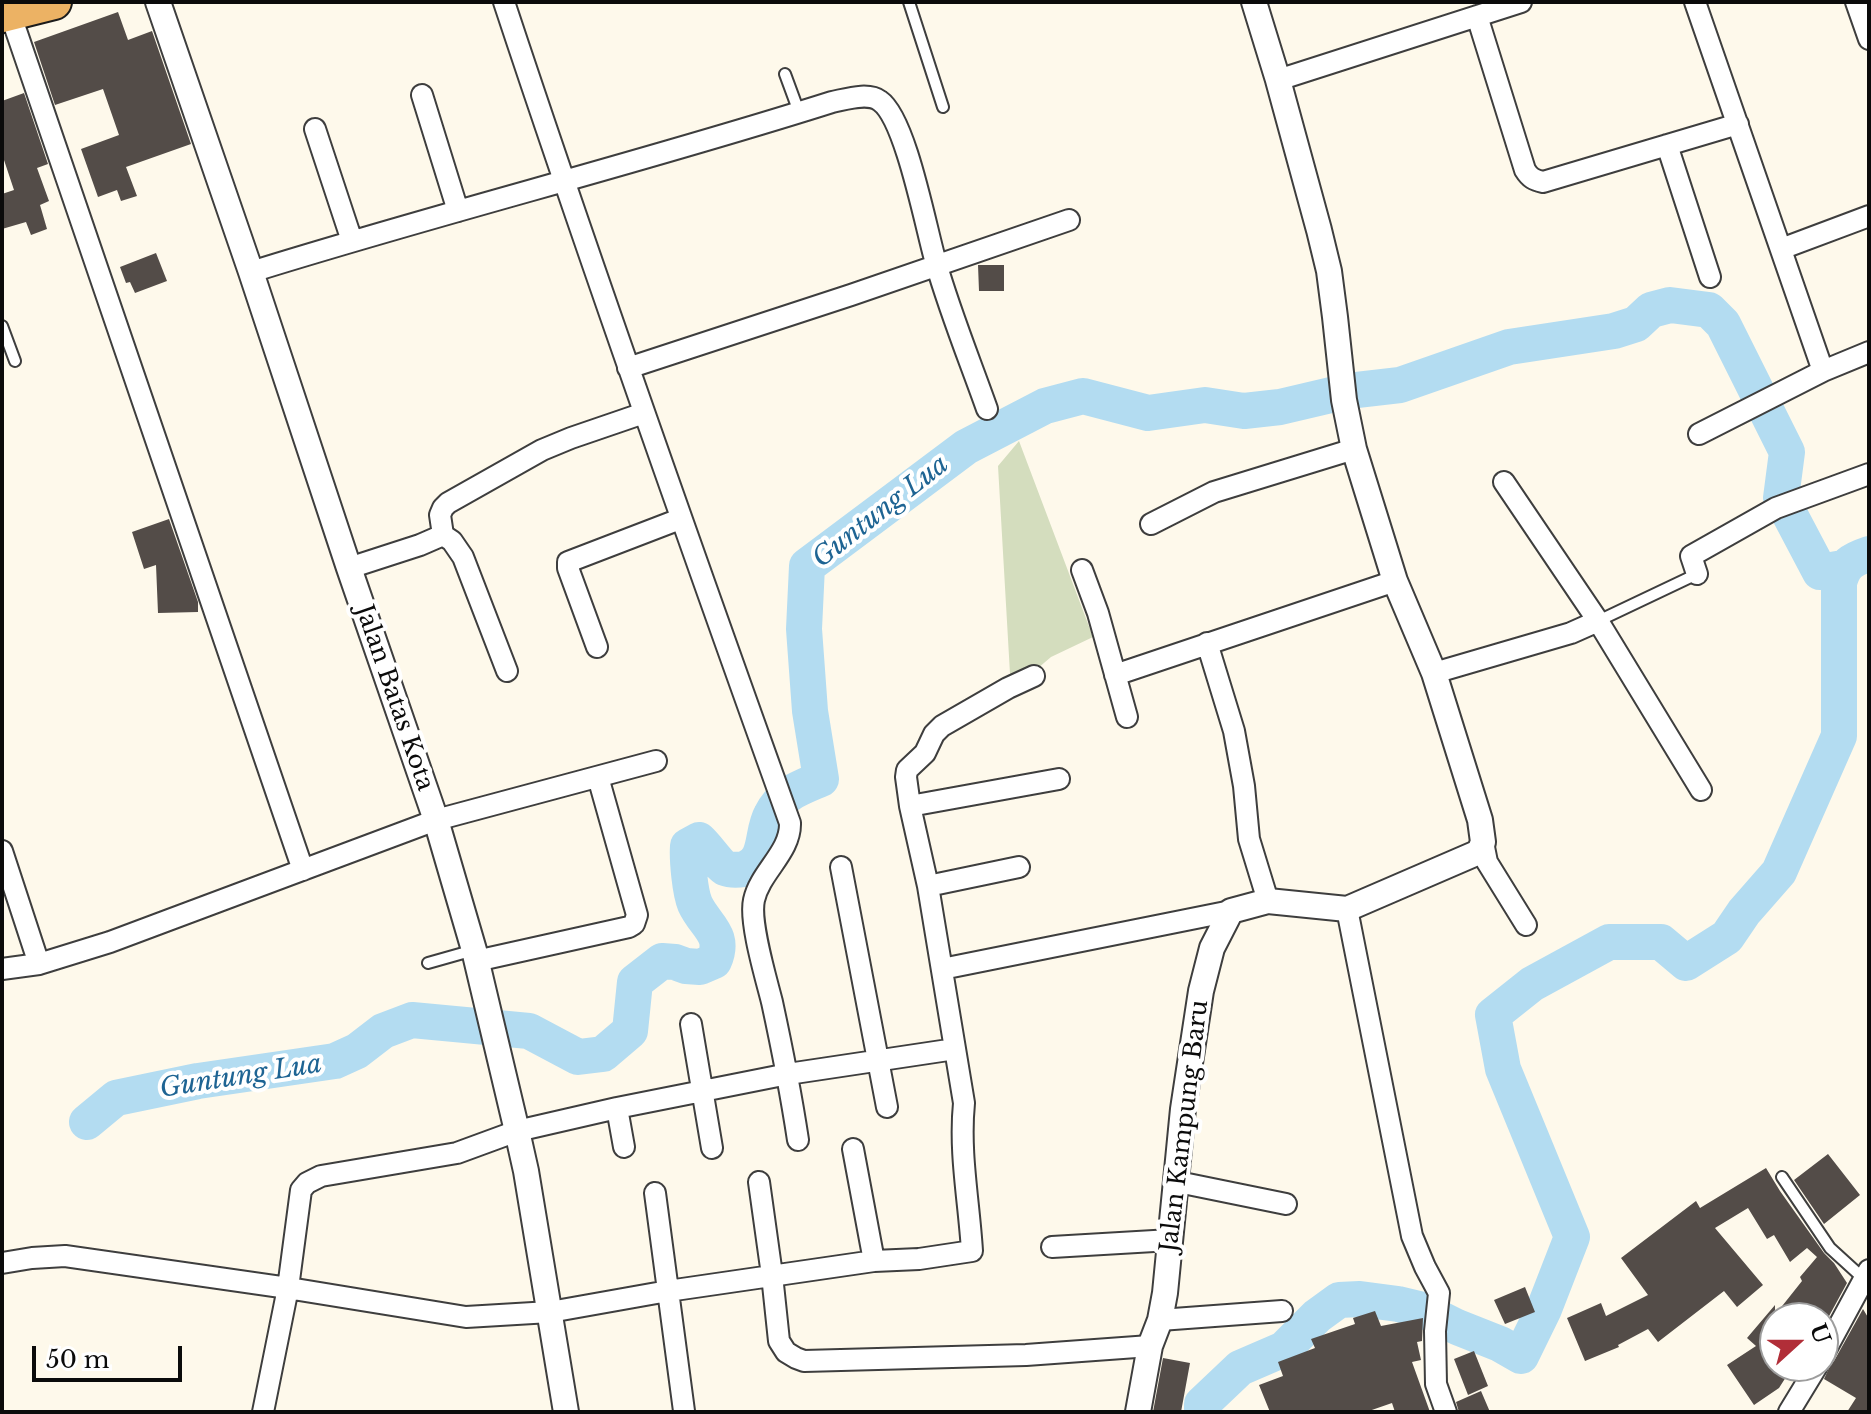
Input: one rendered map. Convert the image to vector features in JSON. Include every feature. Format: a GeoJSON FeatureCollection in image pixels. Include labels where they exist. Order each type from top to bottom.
{"type":"FeatureCollection","features":[{"type":"Feature","properties":{"kind":"highway"},"geometry":{"type":"LineString","coordinates":[[6,14],[54,2]]}},
{"type":"Feature","properties":{"kind":"street","name":"Jalan Batas Kota"},"geometry":{"type":"LineString","coordinates":[[158,2],[436,820],[475,955],[517,1131],[566,1412]]}},
{"type":"Feature","properties":{"kind":"street"},"geometry":{"type":"LineString","coordinates":[[504,2],[680,519],[790,823],[790,834],[764,876],[754,901],[755,930],[788,1074],[798,1140]]}},
{"type":"Feature","properties":{"kind":"street"},"geometry":{"type":"LineString","coordinates":[[1254,2],[1329,271],[1344,400],[1354,449],[1395,581],[1434,673],[1480,820],[1487,862],[1526,925]]}},
{"type":"Feature","properties":{"kind":"street"},"geometry":{"type":"LineString","coordinates":[[1278,80],[1521,2]]}},
{"type":"Feature","properties":{"kind":"street"},"geometry":{"type":"LineString","coordinates":[[1695,2],[1823,371]]}},
{"type":"Feature","properties":{"kind":"street"},"geometry":{"type":"LineString","coordinates":[[1856,2],[1869,39]]}},
{"type":"Feature","properties":{"kind":"street"},"geometry":{"type":"LineString","coordinates":[[6,14],[303,870]]}},
{"type":"Feature","properties":{"kind":"street"},"geometry":{"type":"LineString","coordinates":[[1477,16],[1529,176],[1535,180],[1543,182],[1738,124]]}},
{"type":"Feature","properties":{"kind":"street"},"geometry":{"type":"LineString","coordinates":[[422,95],[458,211]]}},
{"type":"Feature","properties":{"kind":"street"},"geometry":{"type":"LineString","coordinates":[[251,272],[832,102],[862,96],[879,99],[892,114],[906,148],[936,265],[987,409]]}},
{"type":"Feature","properties":{"kind":"street"},"geometry":{"type":"LineString","coordinates":[[315,129],[352,241]]}},
{"type":"Feature","properties":{"kind":"street"},"geometry":{"type":"LineString","coordinates":[[1667,145],[1710,277]]}},
{"type":"Feature","properties":{"kind":"street"},"geometry":{"type":"LineString","coordinates":[[1781,249],[1869,216]]}},
{"type":"Feature","properties":{"kind":"street"},"geometry":{"type":"LineString","coordinates":[[628,368],[1069,220]]}},
{"type":"Feature","properties":{"kind":"street"},"geometry":{"type":"LineString","coordinates":[[1699,434],[1823,371],[1869,352]]}},
{"type":"Feature","properties":{"kind":"street"},"geometry":{"type":"LineString","coordinates":[[507,671],[463,557],[452,541],[443,535],[440,515],[443,508],[542,450],[644,413]]}},
{"type":"Feature","properties":{"kind":"street"},"geometry":{"type":"LineString","coordinates":[[1151,524],[1214,492],[1354,449]]}},
{"type":"Feature","properties":{"kind":"street"},"geometry":{"type":"LineString","coordinates":[[1697,574],[1691,556],[1783,505],[1869,474]]}},
{"type":"Feature","properties":{"kind":"street"},"geometry":{"type":"LineString","coordinates":[[1504,482],[1598,621],[1701,790]]}},
{"type":"Feature","properties":{"kind":"street"},"geometry":{"type":"LineString","coordinates":[[597,647],[568,562],[680,519]]}},
{"type":"Feature","properties":{"kind":"street"},"geometry":{"type":"LineString","coordinates":[[349,568],[443,535]]}},
{"type":"Feature","properties":{"kind":"street"},"geometry":{"type":"LineString","coordinates":[[1082,570],[1098,613],[1127,717]]}},
{"type":"Feature","properties":{"kind":"street"},"geometry":{"type":"LineString","coordinates":[[1115,675],[1395,581]]}},
{"type":"Feature","properties":{"kind":"street"},"geometry":{"type":"LineString","coordinates":[[1434,673],[1571,633],[1598,621]]}},
{"type":"Feature","properties":{"kind":"street"},"geometry":{"type":"LineString","coordinates":[[1207,643],[1234,731],[1249,839],[1268,901]]}},
{"type":"Feature","properties":{"kind":"street"},"geometry":{"type":"LineString","coordinates":[[2,1263],[65,1256],[466,1317],[550,1312],[772,1275],[972,1251],[962,1149],[964,1103],[928,886],[906,777],[907,770],[925,753],[934,734],[942,726],[1034,676]]}},
{"type":"Feature","properties":{"kind":"street"},"geometry":{"type":"LineString","coordinates":[[2,969],[39,964],[110,942],[436,820],[656,761]]}},
{"type":"Feature","properties":{"kind":"street"},"geometry":{"type":"LineString","coordinates":[[475,955],[634,924],[637,915],[598,777]]}},
{"type":"Feature","properties":{"kind":"street"},"geometry":{"type":"LineString","coordinates":[[910,806],[1059,779]]}},
{"type":"Feature","properties":{"kind":"street"},"geometry":{"type":"LineString","coordinates":[[942,969],[1268,901],[1347,909],[1479,852],[1483,842]]}},
{"type":"Feature","properties":{"kind":"street"},"geometry":{"type":"LineString","coordinates":[[2,851],[39,964]]}},
{"type":"Feature","properties":{"kind":"street"},"geometry":{"type":"LineString","coordinates":[[841,867],[887,1107]]}},
{"type":"Feature","properties":{"kind":"street"},"geometry":{"type":"LineString","coordinates":[[928,886],[1019,867]]}},
{"type":"Feature","properties":{"kind":"street"},"geometry":{"type":"LineString","coordinates":[[1347,909],[1412,1236],[1439,1293],[1435,1331],[1436,1384],[1446,1412]]}},
{"type":"Feature","properties":{"kind":"street","name":"Jalan Kampung Baru"},"geometry":{"type":"LineString","coordinates":[[1138,1412],[1150,1346],[1160,1320],[1165,1293],[1183,1109],[1201,991],[1212,948],[1231,911]]}},
{"type":"Feature","properties":{"kind":"street"},"geometry":{"type":"LineString","coordinates":[[691,1024],[712,1148]]}},
{"type":"Feature","properties":{"kind":"street"},"geometry":{"type":"LineString","coordinates":[[263,1412],[288,1288],[301,1190],[307,1183],[321,1176],[457,1153],[517,1131],[617,1108],[788,1074],[955,1049]]}},
{"type":"Feature","properties":{"kind":"street"},"geometry":{"type":"LineString","coordinates":[[617,1108],[624,1147]]}},
{"type":"Feature","properties":{"kind":"street"},"geometry":{"type":"LineString","coordinates":[[853,1149],[874,1261]]}},
{"type":"Feature","properties":{"kind":"street"},"geometry":{"type":"LineString","coordinates":[[759,1182],[779,1341],[786,1352],[804,1361],[1026,1355],[1150,1346]]}},
{"type":"Feature","properties":{"kind":"street"},"geometry":{"type":"LineString","coordinates":[[1178,1182],[1286,1204]]}},
{"type":"Feature","properties":{"kind":"street"},"geometry":{"type":"LineString","coordinates":[[655,1193],[684,1411]]}},
{"type":"Feature","properties":{"kind":"street"},"geometry":{"type":"LineString","coordinates":[[1052,1247],[1171,1240]]}},
{"type":"Feature","properties":{"kind":"street"},"geometry":{"type":"LineString","coordinates":[[1839,1326],[1867,1274]]}},
{"type":"Feature","properties":{"kind":"street"},"geometry":{"type":"LineString","coordinates":[[1160,1320],[1282,1311]]}},
{"type":"Feature","properties":{"kind":"street"},"geometry":{"type":"LineString","coordinates":[[1789,1412],[1807,1382]]}},
{"type":"Feature","properties":{"kind":"lane"},"geometry":{"type":"LineString","coordinates":[[909,2],[943,107]]}},
{"type":"Feature","properties":{"kind":"lane"},"geometry":{"type":"LineString","coordinates":[[785,74],[799,112]]}},
{"type":"Feature","properties":{"kind":"lane"},"geometry":{"type":"LineString","coordinates":[[2,326],[15,361]]}},
{"type":"Feature","properties":{"kind":"lane"},"geometry":{"type":"LineString","coordinates":[[1598,621],[1697,574]]}},
{"type":"Feature","properties":{"kind":"lane"},"geometry":{"type":"LineString","coordinates":[[428,963],[475,955]]}},
{"type":"Feature","properties":{"kind":"lane"},"geometry":{"type":"LineString","coordinates":[[1782,1177],[1830,1248],[1867,1274]]}},
{"type":"Feature","properties":{"kind":"green space"},"geometry":{"type":"Polygon","coordinates":[[[1019,441],[1093,637],[1051,657],[1011,691],[998,466],[1019,441]]]}},
{"type":"Feature","properties":{"kind":"building"},"geometry":{"type":"Polygon","coordinates":[[[118,12],[128,40],[152,31],[191,144],[126,167],[137,196],[121,201],[117,190],[98,197],[81,149],[119,135],[103,89],[55,105],[34,42],[118,12]]]}},
{"type":"Feature","properties":{"kind":"building"},"geometry":{"type":"Polygon","coordinates":[[[24,93],[48,164],[37,168],[49,201],[40,205],[47,229],[31,235],[26,222],[2,229],[2,194],[14,190],[2,154],[2,101],[24,93]]]}},
{"type":"Feature","properties":{"kind":"building"},"geometry":{"type":"Polygon","coordinates":[[[156,253],[167,281],[135,293],[130,282],[126,283],[120,267],[156,253]]]}},
{"type":"Feature","properties":{"kind":"building"},"geometry":{"type":"Polygon","coordinates":[[[978,265],[1004,265],[1004,291],[979,291],[978,265]]]}},
{"type":"Feature","properties":{"kind":"building"},"geometry":{"type":"Polygon","coordinates":[[[169,519],[198,602],[198,612],[158,613],[156,565],[144,569],[132,532],[169,519]]]}},
{"type":"Feature","properties":{"kind":"building"},"geometry":{"type":"Polygon","coordinates":[[[1828,1154],[1860,1195],[1824,1224],[1794,1180],[1828,1154]]]}},
{"type":"Feature","properties":{"kind":"building"},"geometry":{"type":"Polygon","coordinates":[[[1766,1168],[1847,1283],[1837,1302],[1785,1302],[1817,1257],[1807,1248],[1790,1262],[1774,1235],[1767,1239],[1748,1208],[1715,1228],[1763,1285],[1737,1307],[1724,1291],[1658,1342],[1648,1329],[1619,1347],[1585,1361],[1567,1318],[1601,1303],[1606,1316],[1648,1295],[1621,1258],[1696,1201],[1700,1208],[1766,1168]]]}},
{"type":"Feature","properties":{"kind":"building"},"geometry":{"type":"Polygon","coordinates":[[[1525,1287],[1535,1312],[1505,1324],[1494,1300],[1525,1287]]]}},
{"type":"Feature","properties":{"kind":"building"},"geometry":{"type":"Polygon","coordinates":[[[1863,1309],[1869,1319],[1869,1412],[1847,1412],[1856,1398],[1829,1382],[1839,1382],[1839,1352],[1863,1309]]]}},
{"type":"Feature","properties":{"kind":"building"},"geometry":{"type":"Polygon","coordinates":[[[1375,1311],[1381,1326],[1423,1318],[1422,1341],[1417,1342],[1421,1360],[1412,1362],[1430,1412],[1395,1412],[1392,1403],[1366,1412],[1270,1412],[1259,1385],[1283,1376],[1278,1362],[1315,1348],[1311,1339],[1355,1324],[1353,1318],[1375,1311]]]}},
{"type":"Feature","properties":{"kind":"building"},"geometry":{"type":"Polygon","coordinates":[[[1759,1324],[1759,1382],[1783,1382],[1754,1405],[1727,1365],[1756,1346],[1747,1338],[1759,1324]]]}},
{"type":"Feature","properties":{"kind":"building"},"geometry":{"type":"Polygon","coordinates":[[[1474,1351],[1488,1386],[1468,1395],[1454,1359],[1474,1351]]]}},
{"type":"Feature","properties":{"kind":"building"},"geometry":{"type":"Polygon","coordinates":[[[1163,1358],[1190,1363],[1181,1412],[1153,1412],[1163,1358]]]}},
{"type":"Feature","properties":{"kind":"building"},"geometry":{"type":"Polygon","coordinates":[[[1481,1391],[1490,1412],[1459,1412],[1456,1402],[1481,1391]]]}},
{"type":"Feature","properties":{"kind":"waterway","name":"Guntung Lua"},"geometry":{"type":"LineString","coordinates":[[87,1122],[116,1098],[198,1081],[335,1061],[357,1051],[383,1031],[412,1020],[529,1031],[578,1057],[603,1054],[630,1031],[635,982],[662,961],[700,967],[714,961],[718,944],[693,899],[688,846],[699,840],[727,869],[752,865],[760,854],[775,808],[792,792],[821,779],[810,711],[804,629],[807,566],[966,447],[1045,406],[1083,396],[1148,413],[1205,405],[1244,411],[1280,407],[1348,391],[1400,385],[1509,347],[1614,331],[1636,324],[1651,310],[1670,305],[1709,310],[1723,324],[1787,452],[1781,498],[1820,572],[1843,568]]}},
{"type":"Feature","properties":{"kind":"waterway"},"geometry":{"type":"LineString","coordinates":[[1202,1412],[1202,1404],[1240,1368],[1284,1349],[1317,1316],[1339,1300],[1360,1299],[1423,1310],[1521,1356],[1544,1309],[1572,1237],[1503,1069],[1493,1015],[1532,984],[1609,942],[1661,942],[1686,963],[1727,937],[1779,872],[1839,736],[1839,583],[1849,564],[1869,554]]}}]}
